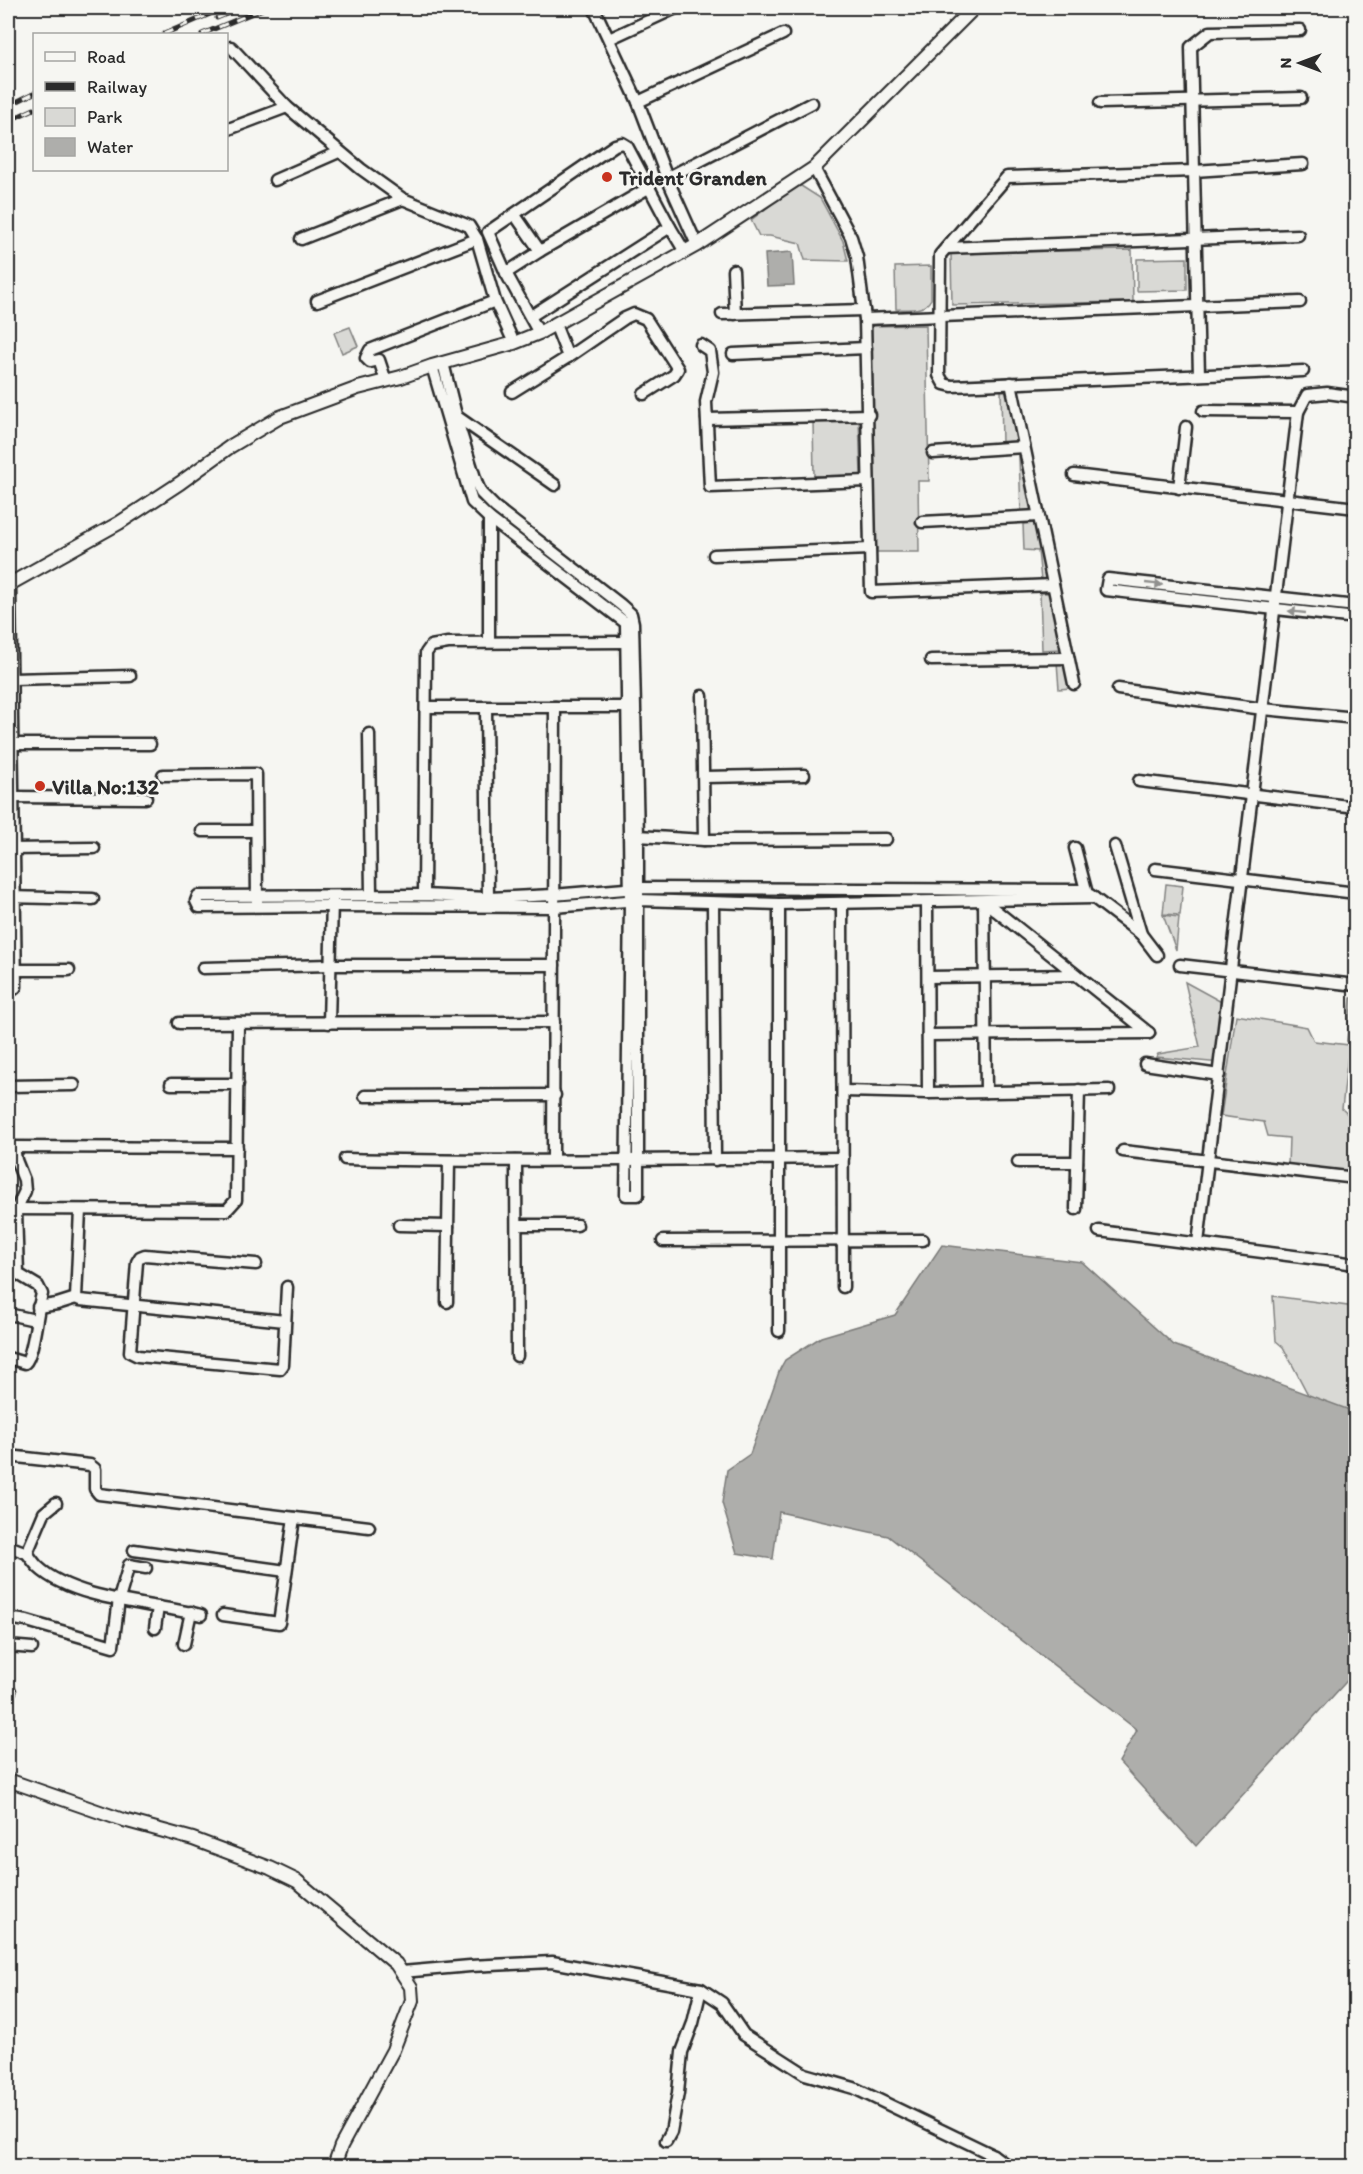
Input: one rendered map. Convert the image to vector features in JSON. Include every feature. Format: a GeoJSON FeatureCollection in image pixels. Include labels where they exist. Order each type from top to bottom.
{"type":"FeatureCollection","features":[{"type":"Feature","properties":{"kind":"main road"},"geometry":{"type":"LineString","coordinates":[[9,585],[119,523],[231,446],[280,417],[358,388],[514,343],[539,333],[691,249],[814,168],[974,8]]}},
{"type":"Feature","properties":{"kind":"main road"},"geometry":{"type":"LineString","coordinates":[[8,1780],[120,1819],[193,1839],[270,1868],[297,1881],[396,1964],[411,1987],[412,2001],[393,2050],[341,2146],[334,2166]]}},
{"type":"Feature","properties":{"kind":"street"},"geometry":{"type":"LineString","coordinates":[[594,8],[638,102],[691,249]]}},
{"type":"Feature","properties":{"kind":"street"},"geometry":{"type":"LineString","coordinates":[[609,39],[676,8]]}},
{"type":"Feature","properties":{"kind":"street"},"geometry":{"type":"LineString","coordinates":[[1198,375],[1191,46],[1210,32],[1300,30]]}},
{"type":"Feature","properties":{"kind":"street"},"geometry":{"type":"LineString","coordinates":[[638,102],[783,34]]}},
{"type":"Feature","properties":{"kind":"street"},"geometry":{"type":"LineString","coordinates":[[231,47],[287,107],[339,152],[403,199],[466,224],[472,229],[495,301],[514,343]]}},
{"type":"Feature","properties":{"kind":"street"},"geometry":{"type":"LineString","coordinates":[[1100,103],[1301,98]]}},
{"type":"Feature","properties":{"kind":"street"},"geometry":{"type":"LineString","coordinates":[[667,178],[812,103]]}},
{"type":"Feature","properties":{"kind":"street"},"geometry":{"type":"LineString","coordinates":[[228,129],[287,107]]}},
{"type":"Feature","properties":{"kind":"street"},"geometry":{"type":"LineString","coordinates":[[539,333],[506,273],[488,232],[615,145],[627,146],[670,227],[691,249]]}},
{"type":"Feature","properties":{"kind":"street"},"geometry":{"type":"LineString","coordinates":[[275,180],[339,152]]}},
{"type":"Feature","properties":{"kind":"street"},"geometry":{"type":"LineString","coordinates":[[1303,164],[1194,171],[1007,177],[940,255],[939,375],[944,384],[952,386],[1304,371]]}},
{"type":"Feature","properties":{"kind":"street"},"geometry":{"type":"LineString","coordinates":[[814,168],[851,237],[857,257],[865,314],[869,415],[867,481],[871,592],[1053,585]]}},
{"type":"Feature","properties":{"kind":"street"},"geometry":{"type":"LineString","coordinates":[[506,273],[540,250],[650,187]]}},
{"type":"Feature","properties":{"kind":"street"},"geometry":{"type":"LineString","coordinates":[[301,239],[403,199]]}},
{"type":"Feature","properties":{"kind":"street"},"geometry":{"type":"LineString","coordinates":[[515,215],[540,250]]}},
{"type":"Feature","properties":{"kind":"street"},"geometry":{"type":"LineString","coordinates":[[531,316],[670,227]]}},
{"type":"Feature","properties":{"kind":"street"},"geometry":{"type":"LineString","coordinates":[[946,248],[1298,235]]}},
{"type":"Feature","properties":{"kind":"street"},"geometry":{"type":"LineString","coordinates":[[317,301],[477,239]]}},
{"type":"Feature","properties":{"kind":"street"},"geometry":{"type":"LineString","coordinates":[[733,270],[735,314]]}},
{"type":"Feature","properties":{"kind":"street"},"geometry":{"type":"LineString","coordinates":[[386,381],[379,360],[371,363],[366,358],[370,350],[495,301]]}},
{"type":"Feature","properties":{"kind":"street"},"geometry":{"type":"LineString","coordinates":[[722,314],[940,316],[1300,302]]}},
{"type":"Feature","properties":{"kind":"street"},"geometry":{"type":"LineString","coordinates":[[512,392],[634,314],[646,319],[678,369],[674,375],[644,394]]}},
{"type":"Feature","properties":{"kind":"street"},"geometry":{"type":"LineString","coordinates":[[555,324],[568,357]]}},
{"type":"Feature","properties":{"kind":"street"},"geometry":{"type":"LineString","coordinates":[[701,345],[710,351],[713,372],[706,402],[710,487],[867,481]]}},
{"type":"Feature","properties":{"kind":"street"},"geometry":{"type":"LineString","coordinates":[[733,354],[866,348]]}},
{"type":"Feature","properties":{"kind":"street"},"geometry":{"type":"LineString","coordinates":[[437,365],[481,493],[495,507],[631,614],[638,836],[633,888]]}},
{"type":"Feature","properties":{"kind":"street"},"geometry":{"type":"LineString","coordinates":[[437,365],[472,502],[489,518],[626,623],[634,901],[639,1161],[638,1195],[626,1195],[634,901]]}},
{"type":"Feature","properties":{"kind":"street"},"geometry":{"type":"LineString","coordinates":[[1011,383],[1074,684]]}},
{"type":"Feature","properties":{"kind":"street"},"geometry":{"type":"LineString","coordinates":[[1198,1243],[1298,412],[1307,395],[1327,393],[1356,397]]}},
{"type":"Feature","properties":{"kind":"street"},"geometry":{"type":"LineString","coordinates":[[1203,411],[1298,412]]}},
{"type":"Feature","properties":{"kind":"street"},"geometry":{"type":"LineString","coordinates":[[707,419],[869,415]]}},
{"type":"Feature","properties":{"kind":"street"},"geometry":{"type":"LineString","coordinates":[[456,416],[555,485]]}},
{"type":"Feature","properties":{"kind":"street"},"geometry":{"type":"LineString","coordinates":[[1179,488],[1186,427]]}},
{"type":"Feature","properties":{"kind":"street"},"geometry":{"type":"LineString","coordinates":[[933,453],[1024,447]]}},
{"type":"Feature","properties":{"kind":"street"},"geometry":{"type":"LineString","coordinates":[[1074,475],[1356,508]]}},
{"type":"Feature","properties":{"kind":"street"},"geometry":{"type":"LineString","coordinates":[[922,522],[1038,516]]}},
{"type":"Feature","properties":{"kind":"street"},"geometry":{"type":"LineString","coordinates":[[489,518],[489,642]]}},
{"type":"Feature","properties":{"kind":"street"},"geometry":{"type":"LineString","coordinates":[[714,555],[870,549]]}},
{"type":"Feature","properties":{"kind":"street"},"geometry":{"type":"LineString","coordinates":[[1356,606],[1276,603],[1106,590],[1108,579],[1276,603],[1356,618]]}},
{"type":"Feature","properties":{"kind":"street"},"geometry":{"type":"LineString","coordinates":[[8,989],[16,987],[11,897],[12,679],[9,585]]}},
{"type":"Feature","properties":{"kind":"street"},"geometry":{"type":"LineString","coordinates":[[424,895],[426,653],[431,646],[448,643],[489,642],[627,642]]}},
{"type":"Feature","properties":{"kind":"street"},"geometry":{"type":"LineString","coordinates":[[931,660],[1068,658]]}},
{"type":"Feature","properties":{"kind":"street"},"geometry":{"type":"LineString","coordinates":[[12,679],[130,676]]}},
{"type":"Feature","properties":{"kind":"street"},"geometry":{"type":"LineString","coordinates":[[1118,689],[1263,709],[1356,718]]}},
{"type":"Feature","properties":{"kind":"street"},"geometry":{"type":"LineString","coordinates":[[702,696],[704,840]]}},
{"type":"Feature","properties":{"kind":"street"},"geometry":{"type":"LineString","coordinates":[[426,707],[628,707]]}},
{"type":"Feature","properties":{"kind":"street"},"geometry":{"type":"LineString","coordinates":[[486,707],[488,898]]}},
{"type":"Feature","properties":{"kind":"street"},"geometry":{"type":"LineString","coordinates":[[553,1159],[555,707]]}},
{"type":"Feature","properties":{"kind":"street"},"geometry":{"type":"LineString","coordinates":[[369,734],[371,895]]}},
{"type":"Feature","properties":{"kind":"street"},"geometry":{"type":"LineString","coordinates":[[11,744],[150,744]]}},
{"type":"Feature","properties":{"kind":"street"},"geometry":{"type":"LineString","coordinates":[[163,775],[256,774],[257,902],[634,901],[779,904],[984,901],[1090,894]]}},
{"type":"Feature","properties":{"kind":"street"},"geometry":{"type":"LineString","coordinates":[[704,777],[804,775]]}},
{"type":"Feature","properties":{"kind":"street"},"geometry":{"type":"LineString","coordinates":[[1139,781],[1356,807]]}},
{"type":"Feature","properties":{"kind":"street"},"geometry":{"type":"LineString","coordinates":[[11,797],[146,798]]}},
{"type":"Feature","properties":{"kind":"street"},"geometry":{"type":"LineString","coordinates":[[202,831],[255,831]]}},
{"type":"Feature","properties":{"kind":"street"},"geometry":{"type":"LineString","coordinates":[[638,836],[704,840],[886,839]]}},
{"type":"Feature","properties":{"kind":"street"},"geometry":{"type":"LineString","coordinates":[[1116,846],[1141,934]]}},
{"type":"Feature","properties":{"kind":"street"},"geometry":{"type":"LineString","coordinates":[[11,849],[94,848]]}},
{"type":"Feature","properties":{"kind":"street"},"geometry":{"type":"LineString","coordinates":[[1074,848],[1090,894],[1141,934],[1157,955]]}},
{"type":"Feature","properties":{"kind":"street"},"geometry":{"type":"LineString","coordinates":[[1155,868],[1356,893]]}},
{"type":"Feature","properties":{"kind":"street"},"geometry":{"type":"LineString","coordinates":[[332,901],[371,895],[553,901],[633,888],[1090,894]]}},
{"type":"Feature","properties":{"kind":"street"},"geometry":{"type":"LineString","coordinates":[[11,897],[93,899]]}},
{"type":"Feature","properties":{"kind":"street"},"geometry":{"type":"LineString","coordinates":[[329,1023],[332,901]]}},
{"type":"Feature","properties":{"kind":"street"},"geometry":{"type":"LineString","coordinates":[[928,1035],[1149,1033],[984,901]]}},
{"type":"Feature","properties":{"kind":"street"},"geometry":{"type":"LineString","coordinates":[[984,901],[986,1092]]}},
{"type":"Feature","properties":{"kind":"street"},"geometry":{"type":"LineString","coordinates":[[927,902],[928,1093]]}},
{"type":"Feature","properties":{"kind":"street"},"geometry":{"type":"LineString","coordinates":[[842,903],[843,1287]]}},
{"type":"Feature","properties":{"kind":"street"},"geometry":{"type":"LineString","coordinates":[[713,904],[715,1160]]}},
{"type":"Feature","properties":{"kind":"street"},"geometry":{"type":"LineString","coordinates":[[779,904],[779,1331]]}},
{"type":"Feature","properties":{"kind":"street"},"geometry":{"type":"LineString","coordinates":[[203,968],[554,965]]}},
{"type":"Feature","properties":{"kind":"street"},"geometry":{"type":"LineString","coordinates":[[1180,966],[1356,984]]}},
{"type":"Feature","properties":{"kind":"street"},"geometry":{"type":"LineString","coordinates":[[15,970],[69,970]]}},
{"type":"Feature","properties":{"kind":"street"},"geometry":{"type":"LineString","coordinates":[[927,976],[1076,975]]}},
{"type":"Feature","properties":{"kind":"street"},"geometry":{"type":"LineString","coordinates":[[179,1023],[554,1022]]}},
{"type":"Feature","properties":{"kind":"street"},"geometry":{"type":"LineString","coordinates":[[12,1210],[227,1210],[236,1200],[238,1023]]}},
{"type":"Feature","properties":{"kind":"street"},"geometry":{"type":"LineString","coordinates":[[1145,1064],[1220,1075]]}},
{"type":"Feature","properties":{"kind":"street"},"geometry":{"type":"LineString","coordinates":[[171,1084],[238,1084]]}},
{"type":"Feature","properties":{"kind":"street"},"geometry":{"type":"LineString","coordinates":[[8,1086],[74,1085]]}},
{"type":"Feature","properties":{"kind":"street"},"geometry":{"type":"LineString","coordinates":[[1076,1209],[1079,1090]]}},
{"type":"Feature","properties":{"kind":"street"},"geometry":{"type":"LineString","coordinates":[[843,1091],[928,1093],[1109,1090]]}},
{"type":"Feature","properties":{"kind":"street"},"geometry":{"type":"LineString","coordinates":[[365,1096],[555,1095]]}},
{"type":"Feature","properties":{"kind":"street"},"geometry":{"type":"LineString","coordinates":[[18,1274],[12,1210],[25,1191],[24,1180],[11,1147],[237,1148]]}},
{"type":"Feature","properties":{"kind":"street"},"geometry":{"type":"LineString","coordinates":[[1123,1150],[1356,1178]]}},
{"type":"Feature","properties":{"kind":"street"},"geometry":{"type":"LineString","coordinates":[[345,1159],[639,1161],[843,1158]]}},
{"type":"Feature","properties":{"kind":"street"},"geometry":{"type":"LineString","coordinates":[[447,1302],[449,1161]]}},
{"type":"Feature","properties":{"kind":"street"},"geometry":{"type":"LineString","coordinates":[[516,1161],[517,1356]]}},
{"type":"Feature","properties":{"kind":"street"},"geometry":{"type":"LineString","coordinates":[[1018,1162],[1077,1162]]}},
{"type":"Feature","properties":{"kind":"street"},"geometry":{"type":"LineString","coordinates":[[76,1298],[80,1210]]}},
{"type":"Feature","properties":{"kind":"street"},"geometry":{"type":"LineString","coordinates":[[399,1225],[448,1226]]}},
{"type":"Feature","properties":{"kind":"street"},"geometry":{"type":"LineString","coordinates":[[517,1225],[577,1225]]}},
{"type":"Feature","properties":{"kind":"street"},"geometry":{"type":"LineString","coordinates":[[1099,1231],[1356,1264]]}},
{"type":"Feature","properties":{"kind":"street"},"geometry":{"type":"LineString","coordinates":[[663,1241],[923,1240]]}},
{"type":"Feature","properties":{"kind":"street"},"geometry":{"type":"LineString","coordinates":[[256,1264],[145,1255],[140,1257],[137,1262],[130,1352],[134,1355],[239,1367],[280,1369],[283,1365],[287,1287]]}},
{"type":"Feature","properties":{"kind":"street"},"geometry":{"type":"LineString","coordinates":[[8,1269],[41,1289],[42,1294],[28,1360],[25,1363],[8,1358]]}},
{"type":"Feature","properties":{"kind":"street"},"geometry":{"type":"LineString","coordinates":[[38,1307],[76,1298],[285,1321]]}},
{"type":"Feature","properties":{"kind":"street"},"geometry":{"type":"LineString","coordinates":[[8,1314],[35,1320]]}},
{"type":"Feature","properties":{"kind":"street"},"geometry":{"type":"LineString","coordinates":[[8,1456],[90,1465],[95,1469],[95,1489],[99,1494],[369,1527]]}},
{"type":"Feature","properties":{"kind":"street"},"geometry":{"type":"LineString","coordinates":[[27,1553],[44,1513],[56,1503]]}},
{"type":"Feature","properties":{"kind":"street"},"geometry":{"type":"LineString","coordinates":[[223,1615],[279,1623],[294,1518]]}},
{"type":"Feature","properties":{"kind":"street"},"geometry":{"type":"LineString","coordinates":[[8,1546],[27,1553],[39,1568],[71,1587],[119,1599],[196,1613],[184,1644]]}},
{"type":"Feature","properties":{"kind":"street"},"geometry":{"type":"LineString","coordinates":[[134,1550],[286,1571]]}},
{"type":"Feature","properties":{"kind":"street"},"geometry":{"type":"LineString","coordinates":[[8,1618],[27,1621],[112,1646],[119,1599],[129,1565],[146,1568]]}},
{"type":"Feature","properties":{"kind":"street"},"geometry":{"type":"LineString","coordinates":[[155,1628],[159,1607]]}},
{"type":"Feature","properties":{"kind":"street"},"geometry":{"type":"LineString","coordinates":[[8,1646],[32,1648]]}},
{"type":"Feature","properties":{"kind":"street"},"geometry":{"type":"LineString","coordinates":[[402,1972],[552,1962],[702,1989],[722,2003],[744,2035],[805,2074],[854,2088],[993,2155],[1008,2166]]}},
{"type":"Feature","properties":{"kind":"street"},"geometry":{"type":"LineString","coordinates":[[666,2141],[671,2132],[682,2052],[702,1989]]}},
{"type":"Feature","properties":{"kind":"street"},"geometry":{"type":"LineString","coordinates":[[985,2166],[993,2155]]}},
{"type":"Feature","properties":{"kind":"green space"},"geometry":{"type":"Polygon","coordinates":[[[798,184],[820,198],[843,241],[848,261],[805,260],[800,243],[770,236],[759,236],[751,220],[798,184]]]}},
{"type":"Feature","properties":{"kind":"green space"},"geometry":{"type":"Polygon","coordinates":[[[1132,250],[1133,302],[952,305],[951,253],[1132,250]]]}},
{"type":"Feature","properties":{"kind":"green space"},"geometry":{"type":"Polygon","coordinates":[[[1187,258],[1187,290],[1137,291],[1137,259],[1187,258]]]}},
{"type":"Feature","properties":{"kind":"green space"},"geometry":{"type":"Polygon","coordinates":[[[931,266],[931,299],[928,303],[916,309],[896,309],[895,267],[931,266]]]}},
{"type":"Feature","properties":{"kind":"green space"},"geometry":{"type":"Polygon","coordinates":[[[926,325],[929,481],[918,481],[919,552],[875,552],[871,326],[926,325]]]}},
{"type":"Feature","properties":{"kind":"green space"},"geometry":{"type":"Polygon","coordinates":[[[350,327],[358,346],[342,353],[334,333],[350,327]]]}},
{"type":"Feature","properties":{"kind":"green space"},"geometry":{"type":"Polygon","coordinates":[[[1008,387],[1020,443],[1002,445],[1001,388],[1008,387]]]}},
{"type":"Feature","properties":{"kind":"green space"},"geometry":{"type":"Polygon","coordinates":[[[859,420],[861,475],[814,476],[813,421],[859,420]]]}},
{"type":"Feature","properties":{"kind":"green space"},"geometry":{"type":"Polygon","coordinates":[[[1023,455],[1035,512],[1021,513],[1019,456],[1023,455]]]}},
{"type":"Feature","properties":{"kind":"green space"},"geometry":{"type":"Polygon","coordinates":[[[1035,523],[1048,580],[1041,580],[1038,551],[1024,550],[1023,524],[1035,523]]]}},
{"type":"Feature","properties":{"kind":"green space"},"geometry":{"type":"Polygon","coordinates":[[[1040,593],[1052,593],[1062,649],[1042,650],[1040,593]]]}},
{"type":"Feature","properties":{"kind":"green space"},"geometry":{"type":"Polygon","coordinates":[[[1065,660],[1071,688],[1059,689],[1057,662],[1065,660]]]}},
{"type":"Feature","properties":{"kind":"green space"},"geometry":{"type":"Polygon","coordinates":[[[1166,884],[1183,886],[1180,915],[1163,914],[1166,884]]]}},
{"type":"Feature","properties":{"kind":"green space"},"geometry":{"type":"Polygon","coordinates":[[[1163,915],[1179,917],[1176,950],[1163,915]]]}},
{"type":"Feature","properties":{"kind":"green space"},"geometry":{"type":"Polygon","coordinates":[[[1185,982],[1227,1005],[1221,1063],[1156,1057],[1158,1054],[1200,1047],[1185,982]]]}},
{"type":"Feature","properties":{"kind":"green space"},"geometry":{"type":"Polygon","coordinates":[[[1236,1015],[1307,1027],[1314,1041],[1349,1045],[1342,1109],[1355,1121],[1355,1171],[1288,1166],[1289,1138],[1268,1136],[1264,1122],[1221,1116],[1236,1015]]]}},
{"type":"Feature","properties":{"kind":"green space"},"geometry":{"type":"Polygon","coordinates":[[[1273,1296],[1355,1307],[1355,1416],[1313,1404],[1283,1347],[1276,1341],[1273,1296]]]}},
{"type":"Feature","properties":{"kind":"water"},"geometry":{"type":"Polygon","coordinates":[[[792,252],[794,285],[767,286],[765,254],[792,252]]]}},
{"type":"Feature","properties":{"kind":"water"},"geometry":{"type":"Polygon","coordinates":[[[1351,998],[1355,998],[1355,1042],[1347,1041],[1351,998]]]}},
{"type":"Feature","properties":{"kind":"water"},"geometry":{"type":"Polygon","coordinates":[[[942,1245],[1082,1262],[1174,1345],[1355,1412],[1355,1672],[1196,1846],[1119,1762],[1137,1730],[888,1536],[779,1512],[773,1559],[737,1553],[722,1503],[727,1470],[750,1454],[785,1360],[821,1337],[895,1315],[942,1245]]]}},
{"type":"Feature","properties":{"kind":"railway"},"geometry":{"type":"LineString","coordinates":[[166,33],[224,8]]}},
{"type":"Feature","properties":{"kind":"railway"},"geometry":{"type":"LineString","coordinates":[[217,18],[241,8]]}},
{"type":"Feature","properties":{"kind":"railway"},"geometry":{"type":"LineString","coordinates":[[204,33],[265,8]]}},
{"type":"Feature","properties":{"kind":"railway"},"geometry":{"type":"LineString","coordinates":[[8,106],[33,94]]}},
{"type":"Feature","properties":{"kind":"railway"},"geometry":{"type":"LineString","coordinates":[[8,121],[33,109]]}},
{"type":"Feature","properties":{"kind":"place","name":"Trident Granden"},"geometry":{"type":"Point","coordinates":[607,177]}},
{"type":"Feature","properties":{"kind":"place","name":"Villa No:132"},"geometry":{"type":"Point","coordinates":[40,786]}}]}
